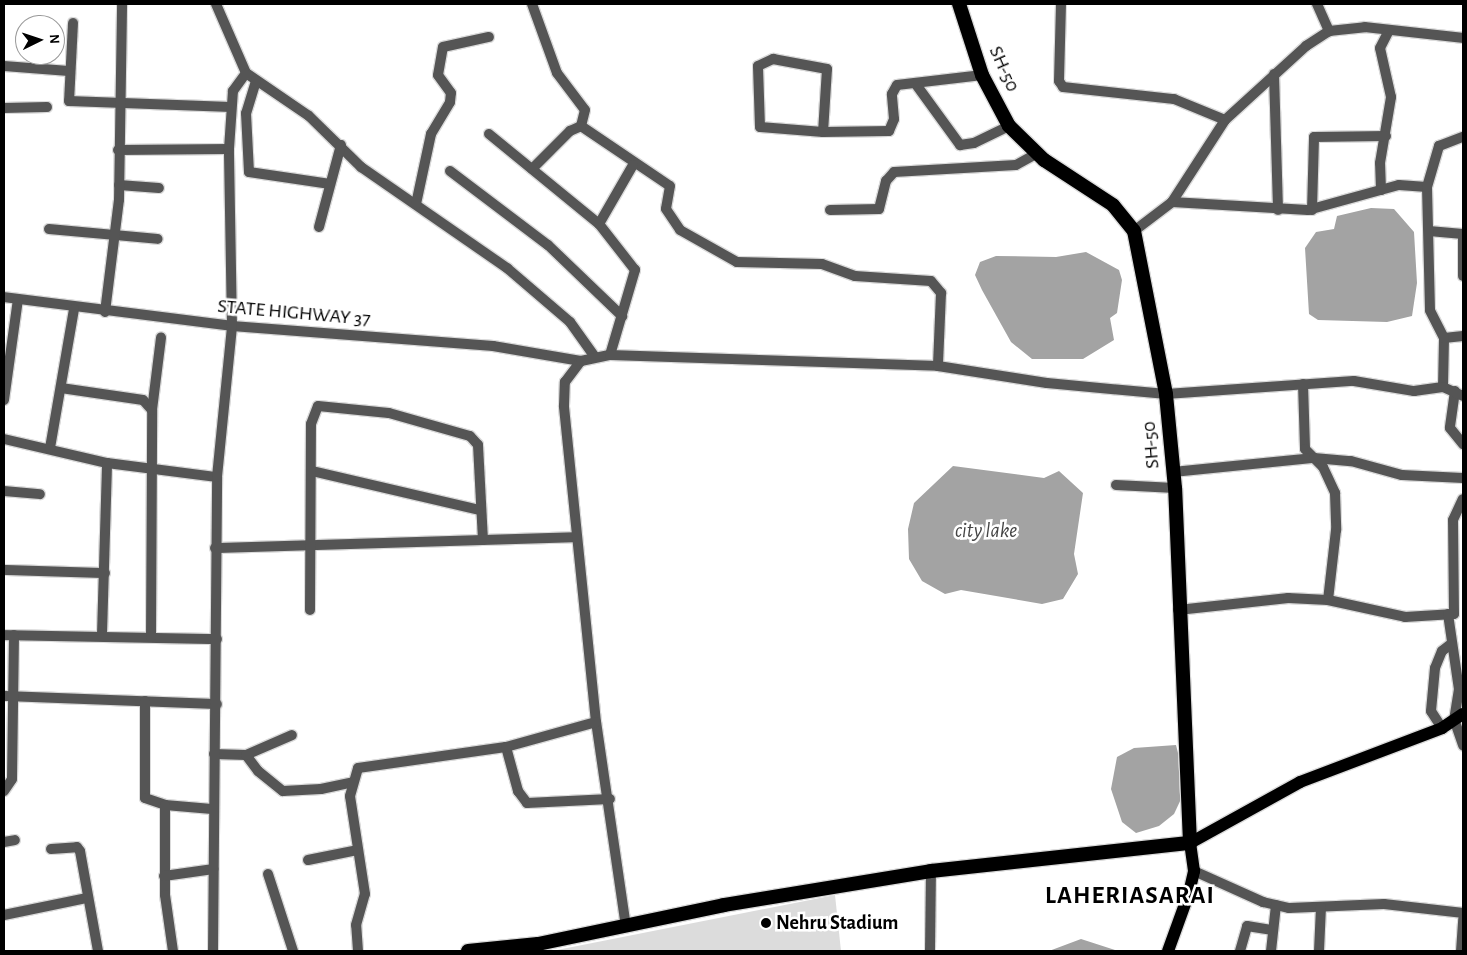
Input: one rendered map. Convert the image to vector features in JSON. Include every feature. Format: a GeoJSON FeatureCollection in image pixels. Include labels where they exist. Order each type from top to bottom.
{"type":"FeatureCollection","features":[{"type":"Feature","properties":{"kind":"highway","name":"SH-50"},"geometry":{"type":"LineString","coordinates":[[959,4],[982,74],[1009,126],[1036,154],[1113,205],[1134,231],[1166,394],[1175,488],[1178,610],[1190,843]]}},
{"type":"Feature","properties":{"kind":"highway"},"geometry":{"type":"LineString","coordinates":[[468,951],[626,927],[931,871],[1190,843]]}},
{"type":"Feature","properties":{"kind":"main road"},"geometry":{"type":"LineString","coordinates":[[1190,843],[1308,778],[1442,728],[1459,717]]}},
{"type":"Feature","properties":{"kind":"main road","name":"SH-50"},"geometry":{"type":"LineString","coordinates":[[1168,951],[1194,871],[1190,843]]}},
{"type":"Feature","properties":{"kind":"street"},"geometry":{"type":"LineString","coordinates":[[105,312],[111,285],[113,236],[119,185],[118,150],[122,4]]}},
{"type":"Feature","properties":{"kind":"street"},"geometry":{"type":"LineString","coordinates":[[216,4],[246,73],[309,116],[341,145],[361,167],[507,268],[559,312],[595,357]]}},
{"type":"Feature","properties":{"kind":"street"},"geometry":{"type":"LineString","coordinates":[[532,4],[556,74],[585,110],[581,126]]}},
{"type":"Feature","properties":{"kind":"street"},"geometry":{"type":"LineString","coordinates":[[1061,4],[1058,80],[1063,87],[1174,98],[1225,120]]}},
{"type":"Feature","properties":{"kind":"street"},"geometry":{"type":"LineString","coordinates":[[1316,4],[1329,30]]}},
{"type":"Feature","properties":{"kind":"street"},"geometry":{"type":"LineString","coordinates":[[73,23],[69,71],[69,101],[119,106],[231,107]]}},
{"type":"Feature","properties":{"kind":"street"},"geometry":{"type":"LineString","coordinates":[[1134,231],[1154,218],[1172,202],[1225,120],[1274,74],[1329,30],[1349,27],[1463,38]]}},
{"type":"Feature","properties":{"kind":"street"},"geometry":{"type":"LineString","coordinates":[[1381,190],[1391,97],[1380,48],[1389,30]]}},
{"type":"Feature","properties":{"kind":"street"},"geometry":{"type":"LineString","coordinates":[[416,204],[431,134],[450,102],[451,93],[438,76],[443,47],[447,42],[488,38]]}},
{"type":"Feature","properties":{"kind":"street"},"geometry":{"type":"LineString","coordinates":[[823,132],[827,69],[773,59],[758,66],[760,127],[823,132],[889,131],[894,119],[894,88],[915,83],[982,74]]}},
{"type":"Feature","properties":{"kind":"street"},"geometry":{"type":"LineString","coordinates":[[4,66],[69,71]]}},
{"type":"Feature","properties":{"kind":"street"},"geometry":{"type":"LineString","coordinates":[[213,951],[214,870],[212,809],[217,639],[215,548],[217,477],[232,326],[229,149],[233,91],[246,73]]}},
{"type":"Feature","properties":{"kind":"street"},"geometry":{"type":"LineString","coordinates":[[1274,74],[1278,210]]}},
{"type":"Feature","properties":{"kind":"street"},"geometry":{"type":"LineString","coordinates":[[256,81],[246,113],[249,172],[330,184]]}},
{"type":"Feature","properties":{"kind":"street"},"geometry":{"type":"LineString","coordinates":[[915,83],[960,145],[974,144],[1009,126]]}},
{"type":"Feature","properties":{"kind":"street"},"geometry":{"type":"LineString","coordinates":[[4,108],[47,107]]}},
{"type":"Feature","properties":{"kind":"street"},"geometry":{"type":"LineString","coordinates":[[581,126],[633,165],[670,186],[666,209],[680,230],[720,256],[737,262],[822,264],[855,276],[931,281],[941,293],[938,366]]}},
{"type":"Feature","properties":{"kind":"street"},"geometry":{"type":"LineString","coordinates":[[532,169],[570,131],[581,126]]}},
{"type":"Feature","properties":{"kind":"street"},"geometry":{"type":"LineString","coordinates":[[489,134],[599,224],[633,263],[622,316],[610,354]]}},
{"type":"Feature","properties":{"kind":"street"},"geometry":{"type":"LineString","coordinates":[[1312,210],[1314,137],[1386,136]]}},
{"type":"Feature","properties":{"kind":"street"},"geometry":{"type":"LineString","coordinates":[[1443,387],[1444,338],[1430,310],[1427,187],[1439,146],[1463,138]]}},
{"type":"Feature","properties":{"kind":"street"},"geometry":{"type":"LineString","coordinates":[[319,227],[341,145]]}},
{"type":"Feature","properties":{"kind":"street"},"geometry":{"type":"LineString","coordinates":[[118,150],[229,149]]}},
{"type":"Feature","properties":{"kind":"street"},"geometry":{"type":"LineString","coordinates":[[830,210],[879,209],[886,180],[894,172],[1016,165],[1036,154]]}},
{"type":"Feature","properties":{"kind":"street"},"geometry":{"type":"LineString","coordinates":[[599,224],[633,165]]}},
{"type":"Feature","properties":{"kind":"street"},"geometry":{"type":"LineString","coordinates":[[450,171],[548,245],[622,316]]}},
{"type":"Feature","properties":{"kind":"street"},"geometry":{"type":"LineString","coordinates":[[119,185],[159,188]]}},
{"type":"Feature","properties":{"kind":"street"},"geometry":{"type":"LineString","coordinates":[[1172,202],[1278,210],[1312,210],[1399,185],[1427,187]]}},
{"type":"Feature","properties":{"kind":"street"},"geometry":{"type":"LineString","coordinates":[[49,229],[158,239]]}},
{"type":"Feature","properties":{"kind":"street"},"geometry":{"type":"LineString","coordinates":[[1429,231],[1463,234],[1463,276]]}},
{"type":"Feature","properties":{"kind":"street","name":"STATE HIGHWAY 37"},"geometry":{"type":"LineString","coordinates":[[4,297],[74,309],[232,326],[493,346],[581,361]]}},
{"type":"Feature","properties":{"kind":"street"},"geometry":{"type":"LineString","coordinates":[[4,400],[18,298]]}},
{"type":"Feature","properties":{"kind":"street"},"geometry":{"type":"LineString","coordinates":[[50,448],[74,309]]}},
{"type":"Feature","properties":{"kind":"street"},"geometry":{"type":"LineString","coordinates":[[1444,338],[1463,336]]}},
{"type":"Feature","properties":{"kind":"street"},"geometry":{"type":"LineString","coordinates":[[151,637],[152,410],[161,338]]}},
{"type":"Feature","properties":{"kind":"street"},"geometry":{"type":"LineString","coordinates":[[626,927],[610,799],[596,722],[563,393],[571,369],[581,361],[610,354],[938,366],[1047,383],[1166,394],[1354,381],[1414,391],[1443,387],[1459,394],[1450,428],[1463,444]]}},
{"type":"Feature","properties":{"kind":"street"},"geometry":{"type":"LineString","coordinates":[[1304,384],[1305,449],[1314,458],[1335,493],[1336,530],[1328,600]]}},
{"type":"Feature","properties":{"kind":"street"},"geometry":{"type":"LineString","coordinates":[[61,388],[143,400],[152,410]]}},
{"type":"Feature","properties":{"kind":"street"},"geometry":{"type":"LineString","coordinates":[[310,610],[311,424],[318,406],[389,413],[470,436],[478,446],[483,540]]}},
{"type":"Feature","properties":{"kind":"street"},"geometry":{"type":"LineString","coordinates":[[4,439],[50,448],[107,464],[217,477]]}},
{"type":"Feature","properties":{"kind":"street"},"geometry":{"type":"LineString","coordinates":[[1173,472],[1314,458],[1351,461],[1402,475],[1463,478]]}},
{"type":"Feature","properties":{"kind":"street"},"geometry":{"type":"LineString","coordinates":[[102,634],[107,464]]}},
{"type":"Feature","properties":{"kind":"street"},"geometry":{"type":"LineString","coordinates":[[312,471],[480,510]]}},
{"type":"Feature","properties":{"kind":"street"},"geometry":{"type":"LineString","coordinates":[[1116,485],[1175,488]]}},
{"type":"Feature","properties":{"kind":"street"},"geometry":{"type":"LineString","coordinates":[[4,491],[40,494]]}},
{"type":"Feature","properties":{"kind":"street"},"geometry":{"type":"LineString","coordinates":[[1178,610],[1288,598],[1328,600],[1406,617],[1454,614],[1453,520],[1463,499]]}},
{"type":"Feature","properties":{"kind":"street"},"geometry":{"type":"LineString","coordinates":[[215,548],[311,542],[577,537]]}},
{"type":"Feature","properties":{"kind":"street"},"geometry":{"type":"LineString","coordinates":[[4,570],[105,573]]}},
{"type":"Feature","properties":{"kind":"street"},"geometry":{"type":"LineString","coordinates":[[1448,614],[1459,689],[1459,717],[1463,745]]}},
{"type":"Feature","properties":{"kind":"street"},"geometry":{"type":"LineString","coordinates":[[4,791],[12,779],[7,696],[9,635],[102,634],[217,639]]}},
{"type":"Feature","properties":{"kind":"street"},"geometry":{"type":"LineString","coordinates":[[1442,728],[1431,712],[1432,695],[1435,668],[1451,644]]}},
{"type":"Feature","properties":{"kind":"street"},"geometry":{"type":"LineString","coordinates":[[7,696],[216,704]]}},
{"type":"Feature","properties":{"kind":"street"},"geometry":{"type":"LineString","coordinates":[[145,701],[142,791],[149,802],[212,809]]}},
{"type":"Feature","properties":{"kind":"street"},"geometry":{"type":"LineString","coordinates":[[358,951],[356,925],[365,894],[351,808],[353,782],[358,768],[366,764],[506,747],[596,722]]}},
{"type":"Feature","properties":{"kind":"street"},"geometry":{"type":"LineString","coordinates":[[214,754],[246,755],[292,734]]}},
{"type":"Feature","properties":{"kind":"street"},"geometry":{"type":"LineString","coordinates":[[506,747],[518,791],[527,803],[610,799]]}},
{"type":"Feature","properties":{"kind":"street"},"geometry":{"type":"LineString","coordinates":[[246,755],[283,791],[321,790],[353,782]]}},
{"type":"Feature","properties":{"kind":"street"},"geometry":{"type":"LineString","coordinates":[[165,805],[164,876],[172,951]]}},
{"type":"Feature","properties":{"kind":"street"},"geometry":{"type":"LineString","coordinates":[[4,842],[15,840]]}},
{"type":"Feature","properties":{"kind":"street"},"geometry":{"type":"LineString","coordinates":[[51,849],[77,847],[80,851],[98,951]]}},
{"type":"Feature","properties":{"kind":"street"},"geometry":{"type":"LineString","coordinates":[[308,860],[357,850]]}},
{"type":"Feature","properties":{"kind":"street"},"geometry":{"type":"LineString","coordinates":[[164,876],[214,870]]}},
{"type":"Feature","properties":{"kind":"street"},"geometry":{"type":"LineString","coordinates":[[930,951],[931,871]]}},
{"type":"Feature","properties":{"kind":"street"},"geometry":{"type":"LineString","coordinates":[[1194,871],[1276,905],[1321,907],[1384,904],[1463,913]]}},
{"type":"Feature","properties":{"kind":"street"},"geometry":{"type":"LineString","coordinates":[[268,874],[294,951]]}},
{"type":"Feature","properties":{"kind":"street"},"geometry":{"type":"LineString","coordinates":[[4,915],[87,898]]}},
{"type":"Feature","properties":{"kind":"street"},"geometry":{"type":"LineString","coordinates":[[1271,951],[1276,905]]}},
{"type":"Feature","properties":{"kind":"street"},"geometry":{"type":"LineString","coordinates":[[1319,951],[1321,907]]}},
{"type":"Feature","properties":{"kind":"street"},"geometry":{"type":"LineString","coordinates":[[1461,951],[1463,919]]}},
{"type":"Feature","properties":{"kind":"street"},"geometry":{"type":"LineString","coordinates":[[1240,951],[1247,926],[1273,930]]}},
{"type":"Feature","properties":{"kind":"shaded area","name":"Nehru Stadium"},"geometry":{"type":"Polygon","coordinates":[[[835,895],[841,951],[552,951],[835,895]]]}},
{"type":"Feature","properties":{"kind":"water"},"geometry":{"type":"Polygon","coordinates":[[[1371,208],[1394,209],[1414,232],[1417,283],[1412,316],[1387,322],[1318,320],[1309,314],[1305,248],[1316,232],[1334,229],[1337,216],[1371,208]]]}},
{"type":"Feature","properties":{"kind":"water"},"geometry":{"type":"Polygon","coordinates":[[[1086,252],[1119,270],[1122,280],[1117,313],[1110,318],[1114,340],[1083,359],[1032,359],[1011,342],[982,290],[975,275],[980,262],[996,256],[1056,257],[1086,252]]]}},
{"type":"Feature","properties":{"kind":"water","name":"city lake"},"geometry":{"type":"Polygon","coordinates":[[[953,466],[1044,478],[1059,471],[1083,493],[1074,554],[1078,574],[1063,599],[1042,604],[961,590],[945,594],[922,581],[909,559],[908,529],[914,503],[953,466]]]}},
{"type":"Feature","properties":{"kind":"water"},"geometry":{"type":"Polygon","coordinates":[[[1176,745],[1183,773],[1182,797],[1174,814],[1159,826],[1136,833],[1122,822],[1111,789],[1117,757],[1134,748],[1176,745]]]}},
{"type":"Feature","properties":{"kind":"water"},"geometry":{"type":"Polygon","coordinates":[[[1081,939],[1115,950],[1128,951],[1049,951],[1081,939]]]}},
{"type":"Feature","properties":{"kind":"place","name":"Nehru Stadium"},"geometry":{"type":"Point","coordinates":[766,923]}},
{"type":"Feature","properties":{"kind":"district","name":"LAHERIASARAI"},"geometry":{"type":"Point","coordinates":[1130,896]}}]}
